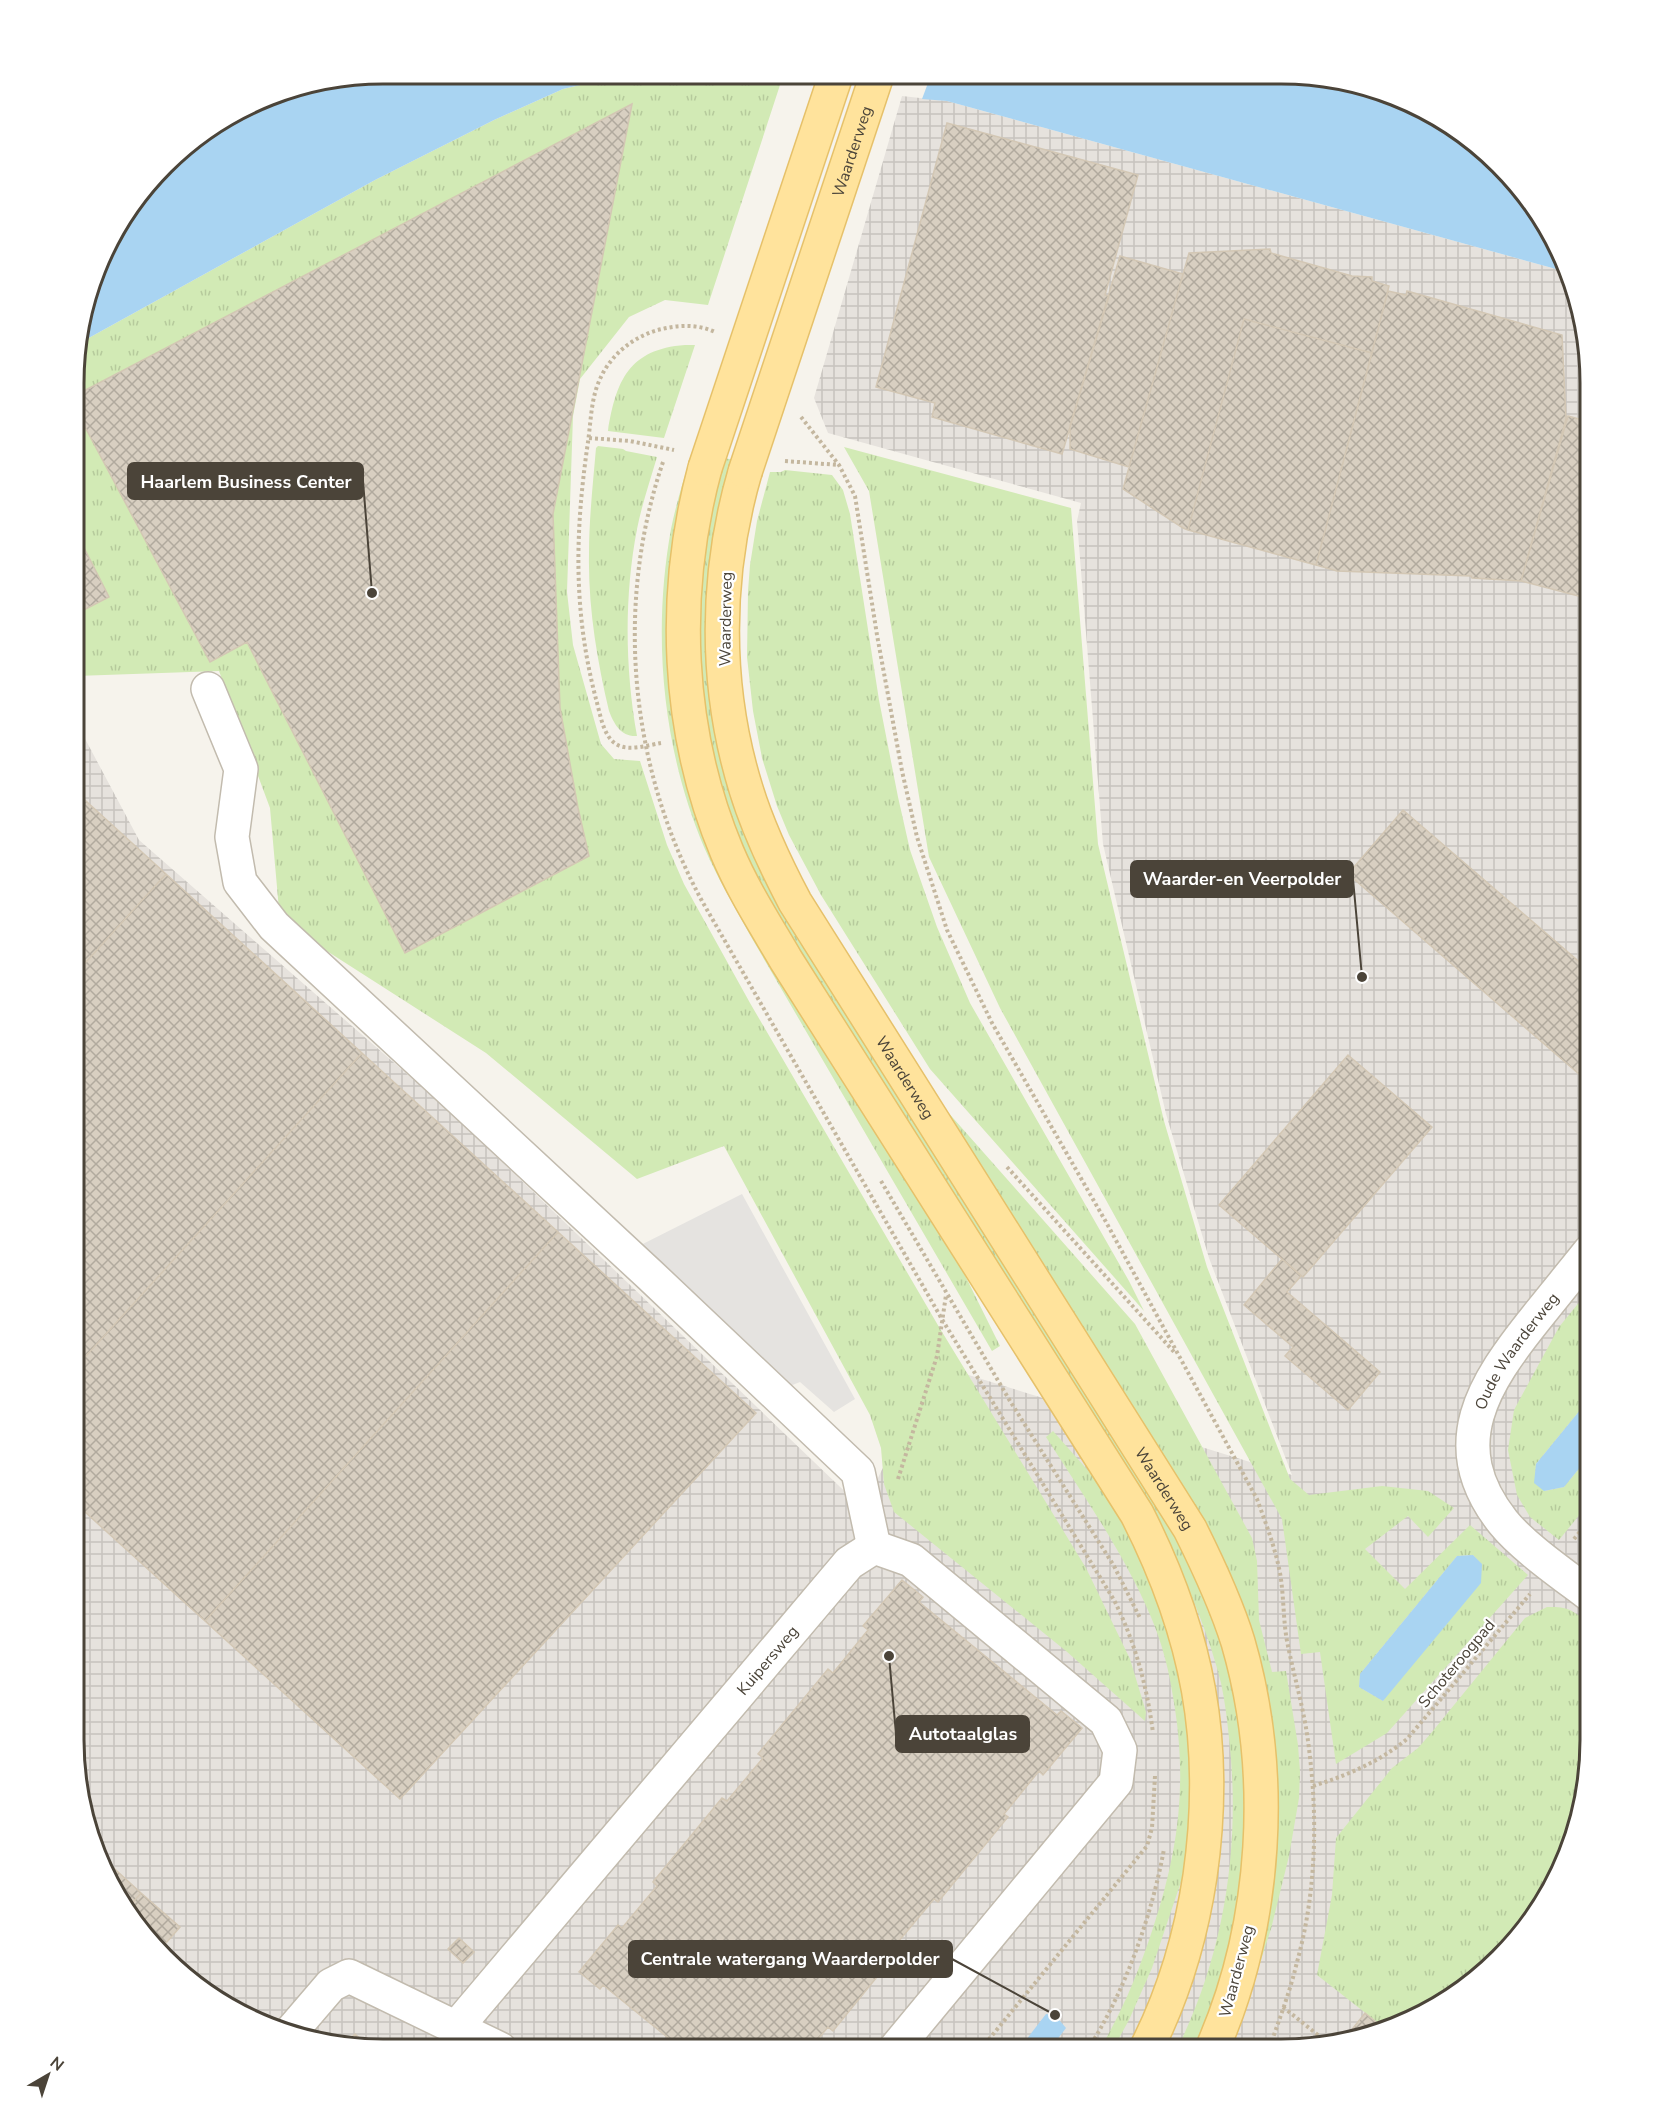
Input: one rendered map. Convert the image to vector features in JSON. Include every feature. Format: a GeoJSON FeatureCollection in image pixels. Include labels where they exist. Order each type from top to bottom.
{"type":"FeatureCollection","features":[{"type":"Feature","properties":{"kind":"main road"},"geometry":{"type":"LineString","coordinates":[[833,84],[694,459],[698,495],[688,549],[683,657],[690,730],[697,762],[715,820],[742,885],[786,960],[1137,1514],[1156,1552],[1171,1590],[1193,1663],[1206,1741],[1207,1814],[1190,1931],[1180,1966],[1150,2039]]}},
{"type":"Feature","properties":{"kind":"main road","name":"Waarderweg"},"geometry":{"type":"LineString","coordinates":[[874,84],[745,472],[728,539],[723,585],[722,645],[730,727],[746,790],[760,829],[795,902],[1190,1529],[1224,1604],[1237,1642],[1252,1706],[1257,1741],[1261,1809],[1256,1880],[1243,1955],[1226,2014],[1216,2039]]}},
{"type":"Feature","properties":{"kind":"street"},"geometry":{"type":"LineString","coordinates":[[208,689],[241,769],[232,837],[240,882],[274,926],[650,1275],[858,1473],[874,1547],[911,1560],[1106,1721],[1119,1750],[1116,1782],[903,2039]]}},
{"type":"Feature","properties":{"kind":"street","name":"Oude Waarderweg"},"geometry":{"type":"LineString","coordinates":[[1553,1566],[1504,1523],[1482,1492],[1472,1450],[1473,1428],[1488,1387],[1497,1370],[1580,1263]]}},
{"type":"Feature","properties":{"kind":"street","name":"Kuipersweg"},"geometry":{"type":"LineString","coordinates":[[456,2028],[849,1563],[874,1547]]}},
{"type":"Feature","properties":{"kind":"street"},"geometry":{"type":"LineString","coordinates":[[1553,1566],[1580,1587]]}},
{"type":"Feature","properties":{"kind":"street"},"geometry":{"type":"LineString","coordinates":[[296,2026],[331,1986],[349,1976],[479,2039]]}},
{"type":"Feature","properties":{"kind":"path"},"geometry":{"type":"LineString","coordinates":[[664,752],[661,742],[645,746],[623,747],[610,739],[602,719],[585,652],[579,606],[578,543],[582,486],[592,410],[600,379],[624,347],[653,331],[679,326],[694,326],[719,334]]}},
{"type":"Feature","properties":{"kind":"path"},"geometry":{"type":"LineString","coordinates":[[796,411],[839,465],[855,496],[902,771],[917,837],[947,930],[997,1034],[1117,1242],[1257,1499],[1272,1539],[1280,1576],[1287,1643],[1303,1712],[1313,1786],[1309,1895],[1298,1962],[1273,2039]]}},
{"type":"Feature","properties":{"kind":"path"},"geometry":{"type":"LineString","coordinates":[[589,438],[630,441],[658,447],[694,459]]}},
{"type":"Feature","properties":{"kind":"path"},"geometry":{"type":"LineString","coordinates":[[779,461],[839,465]]}},
{"type":"Feature","properties":{"kind":"path"},"geometry":{"type":"LineString","coordinates":[[663,462],[653,490],[642,543],[636,602],[635,657],[640,720],[663,812],[691,882],[943,1321],[1114,1600],[1124,1620],[1139,1663],[1150,1709],[1154,1742]]}},
{"type":"Feature","properties":{"kind":"path"},"geometry":{"type":"LineString","coordinates":[[1000,1159],[1180,1358]]}},
{"type":"Feature","properties":{"kind":"path"},"geometry":{"type":"LineString","coordinates":[[879,1179],[1010,1401],[1114,1566],[1143,1623]]}},
{"type":"Feature","properties":{"kind":"path"},"geometry":{"type":"LineString","coordinates":[[897,1481],[937,1356],[946,1294]]}},
{"type":"Feature","properties":{"kind":"path","name":"Schoteroogpad"},"geometry":{"type":"LineString","coordinates":[[1313,1786],[1358,1770],[1376,1761],[1407,1739],[1580,1532]]}},
{"type":"Feature","properties":{"kind":"path"},"geometry":{"type":"LineString","coordinates":[[989,2039],[1147,1846],[1152,1828],[1155,1769]]}},
{"type":"Feature","properties":{"kind":"path"},"geometry":{"type":"LineString","coordinates":[[1094,2039],[1108,2015],[1129,1967],[1153,1899],[1165,1847]]}},
{"type":"Feature","properties":{"kind":"path"},"geometry":{"type":"LineString","coordinates":[[1284,2007],[1319,2036]]}},
{"type":"Feature","properties":{"kind":"shaded area"},"geometry":{"type":"Polygon","coordinates":[[[902,96],[947,101],[1557,269],[1564,287],[1574,325],[1580,383],[1580,1740],[1577,1779],[1570,1817],[1549,1872],[1530,1906],[1506,1937],[1478,1965],[1447,1989],[1413,2008],[1377,2023],[1339,2033],[1281,2039],[383,2039],[344,2036],[306,2029],[251,2008],[217,1989],[186,1965],[158,1937],[134,1906],[115,1872],[100,1836],[90,1798],[84,1740],[84,737],[139,840],[447,1109],[863,1509],[933,1364],[1292,1475],[1209,1258],[1166,1114],[1103,844],[1077,521],[1081,503],[828,433],[814,398],[902,96]]]}},
{"type":"Feature","properties":{"kind":"shaded area"},"geometry":{"type":"Polygon","coordinates":[[[742,1194],[855,1399],[834,1412],[800,1382],[767,1395],[621,1255],[742,1194]]]}},
{"type":"Feature","properties":{"kind":"green space"},"geometry":{"type":"Polygon","coordinates":[[[584,84],[780,85],[708,305],[665,300],[629,317],[580,379],[573,416],[567,592],[573,645],[601,744],[614,759],[640,761],[667,845],[684,884],[750,1003],[939,1327],[1086,1568],[1130,1659],[1146,1712],[1145,1721],[1066,1651],[894,1512],[884,1484],[881,1448],[870,1415],[724,1146],[637,1179],[486,1053],[280,921],[270,808],[219,671],[84,676],[84,383],[88,338],[375,180],[494,120],[563,89],[584,84]]]}},
{"type":"Feature","properties":{"kind":"green space"},"geometry":{"type":"Polygon","coordinates":[[[695,345],[664,438],[608,431],[616,397],[628,371],[650,353],[695,345]]]}},
{"type":"Feature","properties":{"kind":"green space"},"geometry":{"type":"Polygon","coordinates":[[[598,446],[657,457],[639,520],[628,606],[628,659],[637,736],[622,732],[611,716],[594,633],[590,594],[589,541],[596,448],[598,446]]]}},
{"type":"Feature","properties":{"kind":"green space"},"geometry":{"type":"Polygon","coordinates":[[[844,447],[1071,508],[1098,844],[1164,1121],[1207,1267],[1290,1479],[1309,1495],[1382,1486],[1428,1491],[1454,1508],[1428,1537],[1408,1516],[1365,1549],[1405,1589],[1470,1525],[1528,1575],[1387,1733],[1336,1764],[1320,1652],[1301,1654],[1282,1519],[1000,1008],[929,857],[869,491],[844,447]],[[1473,1555],[1457,1556],[1360,1674],[1359,1687],[1383,1701],[1482,1565],[1473,1555]]]}},
{"type":"Feature","properties":{"kind":"green space"},"geometry":{"type":"Polygon","coordinates":[[[691,455],[698,455],[686,756],[947,1239],[1000,1346],[992,1351],[750,935],[709,858],[690,809],[678,770],[670,731],[662,650],[662,609],[671,529],[691,455]]]}},
{"type":"Feature","properties":{"kind":"green space"},"geometry":{"type":"Polygon","coordinates":[[[720,457],[738,461],[723,744],[1140,1467],[1209,1597],[1241,1703],[1249,1824],[1236,1933],[1202,2039],[1182,2039],[1194,2012],[1218,1936],[1225,1897],[1233,1817],[1229,1738],[1224,1697],[1212,1650],[1173,1555],[756,884],[709,759],[696,602],[720,457]]]}},
{"type":"Feature","properties":{"kind":"green space"},"geometry":{"type":"Polygon","coordinates":[[[785,470],[832,475],[843,490],[850,514],[879,700],[898,797],[910,850],[937,927],[970,1003],[1144,1311],[930,1069],[821,895],[789,835],[762,758],[753,711],[747,657],[748,591],[757,521],[770,472],[785,470]]]}},
{"type":"Feature","properties":{"kind":"green space"},"geometry":{"type":"Polygon","coordinates":[[[923,1084],[1135,1324],[1252,1538],[1257,1561],[1259,1620],[1272,1672],[1286,1671],[1298,1745],[1299,1798],[1289,1856],[1271,1929],[1235,2039],[1228,2039],[1239,2008],[1254,1661],[923,1084]]]}},
{"type":"Feature","properties":{"kind":"green space"},"geometry":{"type":"Polygon","coordinates":[[[1580,1301],[1580,1410],[1536,1464],[1535,1483],[1545,1491],[1564,1487],[1580,1467],[1580,1514],[1559,1540],[1530,1517],[1517,1495],[1508,1450],[1514,1410],[1559,1327],[1580,1301]]]}},
{"type":"Feature","properties":{"kind":"green space"},"geometry":{"type":"Polygon","coordinates":[[[1053,1431],[1115,1501],[1160,1592],[1193,1731],[1191,1852],[1152,1968],[1119,2039],[1106,2039],[1136,1975],[1153,1928],[1170,1869],[1179,1811],[1180,1753],[1177,1723],[1166,1663],[1151,1617],[1116,1547],[1046,1437],[1053,1431]]]}},
{"type":"Feature","properties":{"kind":"green space"},"geometry":{"type":"Polygon","coordinates":[[[1547,1607],[1561,1607],[1580,1617],[1579,1759],[1574,1798],[1564,1836],[1540,1889],[1506,1937],[1478,1965],[1447,1989],[1413,2008],[1378,2023],[1317,1975],[1332,1895],[1336,1838],[1392,1768],[1418,1748],[1432,1732],[1525,1618],[1547,1607]]]}},
{"type":"Feature","properties":{"kind":"water"},"geometry":{"type":"Polygon","coordinates":[[[584,84],[563,89],[494,120],[375,180],[88,338],[100,287],[115,251],[134,217],[158,186],[186,158],[217,134],[251,115],[306,94],[364,85],[584,84]]]}},
{"type":"Feature","properties":{"kind":"water"},"geometry":{"type":"Polygon","coordinates":[[[928,84],[1281,84],[1320,87],[1358,94],[1395,107],[1430,124],[1478,158],[1506,186],[1530,217],[1557,269],[947,101],[922,99],[928,84]]]}},
{"type":"Feature","properties":{"kind":"water"},"geometry":{"type":"Polygon","coordinates":[[[1580,1410],[1580,1467],[1564,1487],[1544,1491],[1534,1483],[1536,1464],[1580,1410]]]}},
{"type":"Feature","properties":{"kind":"water"},"geometry":{"type":"Polygon","coordinates":[[[1473,1555],[1482,1564],[1481,1583],[1383,1701],[1359,1687],[1360,1674],[1457,1556],[1473,1555]]]}},
{"type":"Feature","properties":{"kind":"water"},"geometry":{"type":"Polygon","coordinates":[[[1046,2014],[1055,2015],[1066,2028],[1058,2039],[1027,2039],[1046,2014]]]}},
{"type":"Feature","properties":{"kind":"building"},"geometry":{"type":"Polygon","coordinates":[[[632,104],[553,514],[560,708],[589,856],[405,953],[247,642],[210,662],[84,425],[84,391],[632,104]]]}},
{"type":"Feature","properties":{"kind":"building"},"geometry":{"type":"Polygon","coordinates":[[[947,123],[1138,175],[1105,295],[1109,296],[1062,454],[932,417],[935,403],[876,387],[947,123]]]}},
{"type":"Feature","properties":{"kind":"building"},"geometry":{"type":"Polygon","coordinates":[[[1270,249],[1271,253],[1352,276],[1372,277],[1372,281],[1389,286],[1372,353],[1244,319],[1188,530],[1123,489],[1189,253],[1270,249]]]}},
{"type":"Feature","properties":{"kind":"building"},"geometry":{"type":"Polygon","coordinates":[[[1120,256],[1183,274],[1129,467],[1070,449],[1070,426],[1120,256]]]}},
{"type":"Feature","properties":{"kind":"building"},"geometry":{"type":"Polygon","coordinates":[[[1388,291],[1406,295],[1407,291],[1562,335],[1566,419],[1521,581],[1472,578],[1471,576],[1337,571],[1316,565],[1388,291]]]}},
{"type":"Feature","properties":{"kind":"building"},"geometry":{"type":"Polygon","coordinates":[[[1244,319],[1372,353],[1316,565],[1188,530],[1244,319]]]}},
{"type":"Feature","properties":{"kind":"building"},"geometry":{"type":"Polygon","coordinates":[[[1568,416],[1580,419],[1580,596],[1521,581],[1568,416]]]}},
{"type":"Feature","properties":{"kind":"building"},"geometry":{"type":"Polygon","coordinates":[[[84,548],[109,597],[84,610],[84,548]]]}},
{"type":"Feature","properties":{"kind":"building"},"geometry":{"type":"Polygon","coordinates":[[[84,799],[166,874],[84,964],[84,799]]]}},
{"type":"Feature","properties":{"kind":"building"},"geometry":{"type":"Polygon","coordinates":[[[1403,810],[1580,962],[1580,1075],[1348,874],[1403,810]]]}},
{"type":"Feature","properties":{"kind":"building"},"geometry":{"type":"Polygon","coordinates":[[[166,874],[362,1053],[84,1358],[84,964],[166,874]]]}},
{"type":"Feature","properties":{"kind":"building"},"geometry":{"type":"Polygon","coordinates":[[[362,1053],[558,1232],[205,1621],[84,1511],[84,1358],[362,1053]]]}},
{"type":"Feature","properties":{"kind":"building"},"geometry":{"type":"Polygon","coordinates":[[[1348,1055],[1432,1127],[1303,1277],[1219,1205],[1348,1055]]]}},
{"type":"Feature","properties":{"kind":"building"},"geometry":{"type":"Polygon","coordinates":[[[558,1232],[756,1413],[400,1799],[205,1621],[558,1232]]]}},
{"type":"Feature","properties":{"kind":"building"},"geometry":{"type":"Polygon","coordinates":[[[1282,1259],[1301,1276],[1287,1292],[1380,1372],[1348,1410],[1285,1356],[1293,1347],[1244,1305],[1282,1259]]]}},
{"type":"Feature","properties":{"kind":"building"},"geometry":{"type":"Polygon","coordinates":[[[902,1580],[923,1597],[919,1602],[1057,1715],[1061,1711],[1082,1728],[1043,1775],[1039,1771],[1004,1814],[1008,1817],[938,1902],[934,1899],[898,1942],[903,1945],[833,2031],[828,2027],[818,2039],[670,2039],[603,1985],[600,1989],[579,1972],[618,1925],[622,1928],[657,1886],[653,1882],[722,1798],[727,1801],[763,1758],[758,1754],[828,1669],[833,1673],[868,1630],[863,1626],[902,1580]]]}},
{"type":"Feature","properties":{"kind":"building"},"geometry":{"type":"Polygon","coordinates":[[[113,1867],[141,1893],[132,1903],[113,1867]]]}},
{"type":"Feature","properties":{"kind":"building"},"geometry":{"type":"Polygon","coordinates":[[[141,1893],[180,1927],[165,1944],[132,1903],[141,1893]]]}},
{"type":"Feature","properties":{"kind":"building"},"geometry":{"type":"Polygon","coordinates":[[[459,1938],[474,1952],[463,1963],[448,1949],[459,1938]]]}},
{"type":"Feature","properties":{"kind":"building"},"geometry":{"type":"Polygon","coordinates":[[[1365,2013],[1377,2023],[1358,2029],[1351,2030],[1365,2013]]]}},
{"type":"Feature","properties":{"kind":"place","name":"Haarlem Business Center"},"geometry":{"type":"Point","coordinates":[372,593]}},
{"type":"Feature","properties":{"kind":"place","name":"Waarder-en Veerpolder"},"geometry":{"type":"Point","coordinates":[1362,977]}},
{"type":"Feature","properties":{"kind":"place","name":"Autotaalglas"},"geometry":{"type":"Point","coordinates":[889,1656]}},
{"type":"Feature","properties":{"kind":"place","name":"Centrale watergang Waarderpolder"},"geometry":{"type":"Point","coordinates":[1055,2015]}}]}
